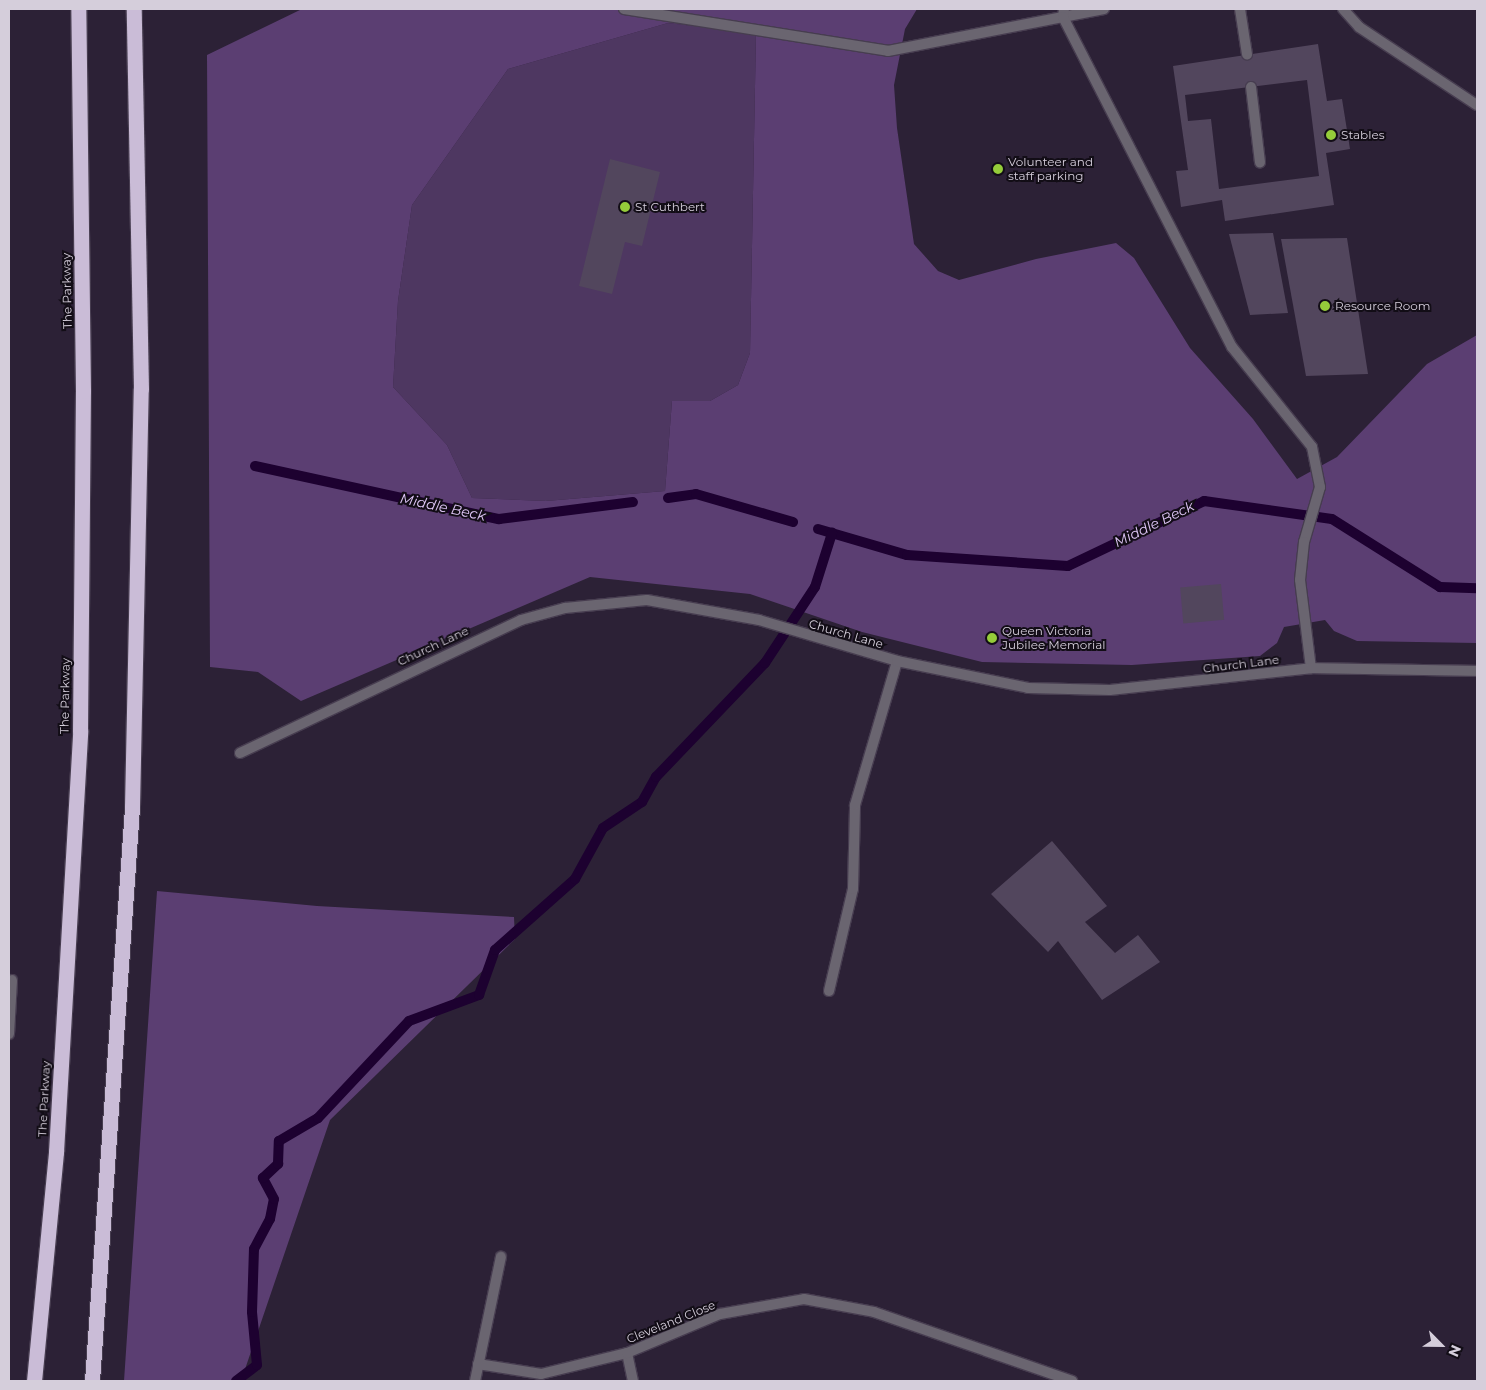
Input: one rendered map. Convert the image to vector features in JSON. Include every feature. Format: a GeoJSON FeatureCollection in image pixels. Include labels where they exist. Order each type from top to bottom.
{"type":"FeatureCollection","features":[{"type":"Feature","properties":{"kind":"highway","name":"The Parkway"},"geometry":{"type":"LineString","coordinates":[[34,1381],[56,1152],[80,731],[83,391],[78,9]]}},
{"type":"Feature","properties":{"kind":"highway"},"geometry":{"type":"LineString","coordinates":[[92,1381],[132,797],[141,389],[134,9]]}},
{"type":"Feature","properties":{"kind":"street"},"geometry":{"type":"LineString","coordinates":[[624,9],[712,20],[868,51],[1063,13],[1104,9]]}},
{"type":"Feature","properties":{"kind":"street"},"geometry":{"type":"LineString","coordinates":[[1240,9],[1247,54]]}},
{"type":"Feature","properties":{"kind":"street"},"geometry":{"type":"LineString","coordinates":[[1343,9],[1359,27],[1477,105]]}},
{"type":"Feature","properties":{"kind":"street"},"geometry":{"type":"LineString","coordinates":[[1063,13],[1232,347],[1305,432],[1316,458],[1320,487],[1304,542],[1300,580],[1311,668]]}},
{"type":"Feature","properties":{"kind":"street"},"geometry":{"type":"LineString","coordinates":[[1251,86],[1260,162]]}},
{"type":"Feature","properties":{"kind":"street","name":"Church Lane"},"geometry":{"type":"LineString","coordinates":[[240,752],[467,643],[521,620],[565,608],[647,600],[776,625],[897,661],[1028,688],[1110,690],[1311,668],[1477,671]]}},
{"type":"Feature","properties":{"kind":"street"},"geometry":{"type":"LineString","coordinates":[[829,991],[853,890],[855,806],[897,661]]}},
{"type":"Feature","properties":{"kind":"street"},"geometry":{"type":"LineString","coordinates":[[9,1034],[12,980]]}},
{"type":"Feature","properties":{"kind":"street"},"geometry":{"type":"LineString","coordinates":[[475,1381],[501,1257]]}},
{"type":"Feature","properties":{"kind":"street","name":"Cleveland Close"},"geometry":{"type":"LineString","coordinates":[[478,1364],[541,1374],[628,1353],[720,1314],[804,1299],[874,1312],[1072,1381]]}},
{"type":"Feature","properties":{"kind":"street"},"geometry":{"type":"LineString","coordinates":[[628,1353],[633,1381]]}},
{"type":"Feature","properties":{"kind":"shaded area"},"geometry":{"type":"Polygon","coordinates":[[[302,9],[917,9],[905,29],[894,85],[897,128],[914,244],[938,271],[959,280],[1036,259],[1116,243],[1134,258],[1190,348],[1253,419],[1297,479],[1337,457],[1427,364],[1477,335],[1477,643],[1357,641],[1334,631],[1325,620],[1284,627],[1277,643],[1260,656],[1132,665],[982,662],[862,632],[750,594],[590,577],[301,701],[258,672],[210,667],[207,55],[302,9]],[[668,23],[508,69],[412,205],[398,301],[393,387],[447,445],[472,498],[546,501],[665,491],[672,401],[710,401],[738,385],[750,353],[756,33],[668,23]]]}},
{"type":"Feature","properties":{"kind":"shaded area"},"geometry":{"type":"Polygon","coordinates":[[[668,23],[756,33],[750,353],[738,385],[710,401],[672,401],[665,491],[546,501],[472,498],[447,445],[393,387],[398,301],[412,205],[508,69],[668,23]]]}},
{"type":"Feature","properties":{"kind":"shaded area"},"geometry":{"type":"Polygon","coordinates":[[[157,891],[317,906],[514,917],[515,939],[330,1120],[241,1381],[124,1381],[157,891]]]}},
{"type":"Feature","properties":{"kind":"building","name":"Stables"},"geometry":{"type":"Polygon","coordinates":[[[1318,44],[1327,101],[1342,99],[1350,149],[1326,153],[1334,205],[1225,221],[1222,200],[1181,207],[1176,171],[1188,170],[1173,66],[1318,44]],[[1307,80],[1185,95],[1188,121],[1211,119],[1219,189],[1319,176],[1307,80]]]}},
{"type":"Feature","properties":{"kind":"building","name":"St Cuthbert"},"geometry":{"type":"Polygon","coordinates":[[[610,159],[660,172],[642,246],[625,242],[612,294],[579,286],[610,159]]]}},
{"type":"Feature","properties":{"kind":"building"},"geometry":{"type":"Polygon","coordinates":[[[1273,233],[1288,313],[1250,315],[1229,234],[1273,233]]]}},
{"type":"Feature","properties":{"kind":"building","name":"Resource Room"},"geometry":{"type":"Polygon","coordinates":[[[1347,238],[1368,374],[1306,376],[1281,239],[1347,238]]]}},
{"type":"Feature","properties":{"kind":"building"},"geometry":{"type":"Polygon","coordinates":[[[1221,584],[1224,620],[1183,623],[1180,588],[1221,584]]]}},
{"type":"Feature","properties":{"kind":"building"},"geometry":{"type":"Polygon","coordinates":[[[1052,841],[1107,906],[1085,922],[1115,953],[1138,935],[1160,962],[1102,1000],[1058,941],[1048,952],[991,894],[1052,841]]]}},
{"type":"Feature","properties":{"kind":"waterway","name":"Middle Beck"},"geometry":{"type":"LineString","coordinates":[[255,466],[499,519],[633,502]]}},
{"type":"Feature","properties":{"kind":"waterway","name":"Middle Beck"},"geometry":{"type":"LineString","coordinates":[[668,498],[696,494],[793,522]]}},
{"type":"Feature","properties":{"kind":"waterway","name":"Middle Beck"},"geometry":{"type":"LineString","coordinates":[[818,529],[907,555],[1068,566],[1204,501],[1332,519],[1440,587],[1477,588]]}},
{"type":"Feature","properties":{"kind":"waterway"},"geometry":{"type":"LineString","coordinates":[[236,1381],[257,1365],[252,1312],[254,1249],[270,1219],[274,1199],[263,1178],[278,1164],[279,1141],[318,1118],[409,1021],[479,995],[495,950],[575,879],[603,828],[642,802],[656,777],[765,663],[815,587],[832,533]]}},
{"type":"Feature","properties":{"kind":"place","name":"Stables"},"geometry":{"type":"Point","coordinates":[1331,135]}},
{"type":"Feature","properties":{"kind":"place","name":"Volunteer and staff parking"},"geometry":{"type":"Point","coordinates":[998,169]}},
{"type":"Feature","properties":{"kind":"place","name":"St Cuthbert"},"geometry":{"type":"Point","coordinates":[625,207]}},
{"type":"Feature","properties":{"kind":"place","name":"Resource Room"},"geometry":{"type":"Point","coordinates":[1325,306]}},
{"type":"Feature","properties":{"kind":"place","name":"Queen Victoria Jubilee Memorial"},"geometry":{"type":"Point","coordinates":[992,638]}}]}
